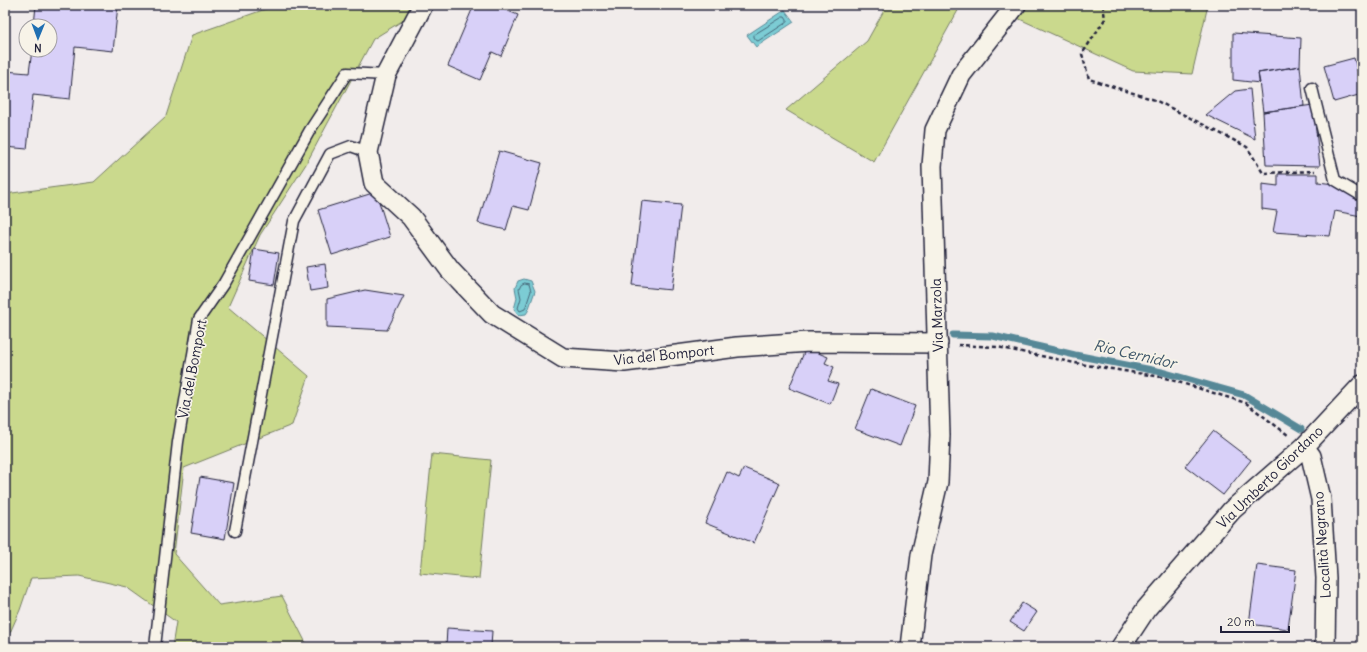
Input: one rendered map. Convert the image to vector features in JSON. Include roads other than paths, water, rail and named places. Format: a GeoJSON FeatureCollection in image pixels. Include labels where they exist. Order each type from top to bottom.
{"type":"FeatureCollection","features":[{"type":"Feature","properties":{"kind":"street","name":"Via del Bomport"},"geometry":{"type":"LineString","coordinates":[[422,5],[386,75],[368,152],[374,183],[411,217],[450,270],[492,314],[563,358],[624,362],[737,347],[810,342],[938,343]]}},
{"type":"Feature","properties":{"kind":"street","name":"Via Marzola"},"geometry":{"type":"LineString","coordinates":[[910,647],[921,555],[938,482],[940,435],[932,166],[935,130],[961,75],[1016,5]]}},
{"type":"Feature","properties":{"kind":"street","name":"Via Umberto Giordano"},"geometry":{"type":"LineString","coordinates":[[1121,647],[1146,610],[1232,510],[1304,447],[1362,385]]}},
{"type":"Feature","properties":{"kind":"street","name":"Località Negrano"},"geometry":{"type":"LineString","coordinates":[[1304,447],[1311,456],[1321,499],[1326,578],[1325,647]]}},
{"type":"Feature","properties":{"kind":"lane","name":"Via del Bomport"},"geometry":{"type":"LineString","coordinates":[[155,647],[178,442],[199,319],[224,283],[310,130],[347,73],[386,75]]}},
{"type":"Feature","properties":{"kind":"lane"},"geometry":{"type":"LineString","coordinates":[[1312,88],[1335,180],[1362,196]]}},
{"type":"Feature","properties":{"kind":"lane"},"geometry":{"type":"LineString","coordinates":[[235,530],[294,221],[330,154],[351,146],[368,152]]}},
{"type":"Feature","properties":{"kind":"water"},"geometry":{"type":"Polygon","coordinates":[[[785,10],[794,22],[756,47],[747,35],[785,10]]]}},
{"type":"Feature","properties":{"kind":"water"},"geometry":{"type":"Polygon","coordinates":[[[524,279],[531,281],[535,291],[526,314],[519,315],[514,309],[517,298],[515,288],[518,281],[524,279]]]}},
{"type":"Feature","properties":{"kind":"waterway","name":"Rio Cernidor"},"geometry":{"type":"LineString","coordinates":[[953,335],[993,336],[1075,355],[1162,372],[1244,395],[1301,429]]}}]}
